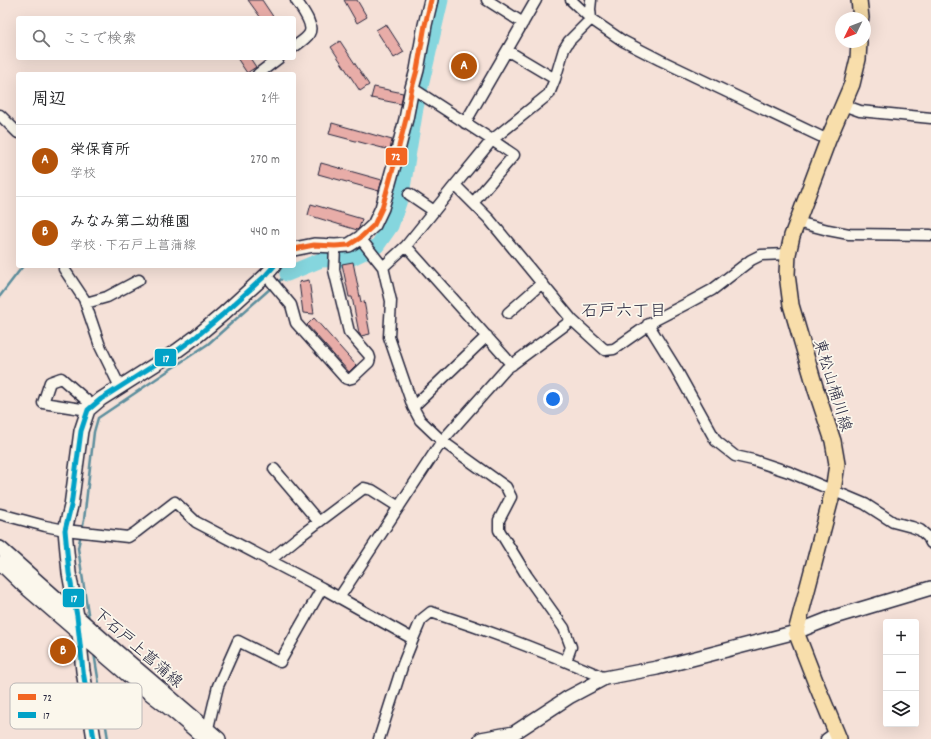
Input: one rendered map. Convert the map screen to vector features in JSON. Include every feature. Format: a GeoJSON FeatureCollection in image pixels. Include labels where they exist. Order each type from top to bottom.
{"type":"FeatureCollection","features":[{"type":"Feature","properties":{"kind":"main road"},"geometry":{"type":"LineString","coordinates":[[859,0],[860,12]]}},
{"type":"Feature","properties":{"kind":"main road","name":"東松山桶川線"},"geometry":{"type":"LineString","coordinates":[[796,632],[833,491],[837,464],[833,441],[791,304],[787,274],[788,254],[797,222],[828,140],[852,84],[859,48]]}},
{"type":"Feature","properties":{"kind":"main road"},"geometry":{"type":"LineString","coordinates":[[796,632],[817,686],[834,737]]}},
{"type":"Feature","properties":{"kind":"street"},"geometry":{"type":"LineString","coordinates":[[296,0],[310,22],[311,29],[309,34],[296,45]]}},
{"type":"Feature","properties":{"kind":"street"},"geometry":{"type":"LineString","coordinates":[[296,249],[314,245],[348,245],[360,238],[374,225],[382,208],[404,127],[431,0]]}},
{"type":"Feature","properties":{"kind":"street"},"geometry":{"type":"LineString","coordinates":[[486,0],[523,23]]}},
{"type":"Feature","properties":{"kind":"street"},"geometry":{"type":"LineString","coordinates":[[465,123],[508,51],[536,0]]}},
{"type":"Feature","properties":{"kind":"street"},"geometry":{"type":"LineString","coordinates":[[571,0],[591,19],[623,41],[828,140]]}},
{"type":"Feature","properties":{"kind":"street"},"geometry":{"type":"LineString","coordinates":[[591,0],[591,19]]}},
{"type":"Feature","properties":{"kind":"street"},"geometry":{"type":"LineString","coordinates":[[382,267],[406,246],[492,140],[550,94],[564,49],[569,41],[591,19]]}},
{"type":"Feature","properties":{"kind":"street"},"geometry":{"type":"LineString","coordinates":[[508,51],[555,79]]}},
{"type":"Feature","properties":{"kind":"street"},"geometry":{"type":"LineString","coordinates":[[261,72],[276,60]]}},
{"type":"Feature","properties":{"kind":"street"},"geometry":{"type":"LineString","coordinates":[[412,88],[514,155],[473,203]]}},
{"type":"Feature","properties":{"kind":"street"},"geometry":{"type":"LineString","coordinates":[[843,105],[860,111],[931,118]]}},
{"type":"Feature","properties":{"kind":"street"},"geometry":{"type":"LineString","coordinates":[[0,116],[16,131]]}},
{"type":"Feature","properties":{"kind":"street"},"geometry":{"type":"LineString","coordinates":[[455,184],[490,219],[572,320],[606,350],[614,348],[648,324],[712,290],[751,260],[761,255],[788,254]]}},
{"type":"Feature","properties":{"kind":"street"},"geometry":{"type":"LineString","coordinates":[[409,194],[434,211]]}},
{"type":"Feature","properties":{"kind":"street"},"geometry":{"type":"LineString","coordinates":[[797,222],[849,234],[931,235]]}},
{"type":"Feature","properties":{"kind":"street"},"geometry":{"type":"LineString","coordinates":[[360,238],[382,267],[391,301],[389,337],[413,407],[420,420],[442,441],[506,487],[511,497],[498,520],[499,530],[527,576],[564,628],[571,647],[566,661]]}},
{"type":"Feature","properties":{"kind":"street"},"geometry":{"type":"LineString","coordinates":[[85,683],[65,530],[71,506],[81,431],[91,408],[101,399],[198,336],[270,270],[291,305],[296,323],[345,378],[352,378],[369,362],[370,358],[349,332],[334,270],[335,246]]}},
{"type":"Feature","properties":{"kind":"street"},"geometry":{"type":"LineString","coordinates":[[406,246],[512,365]]}},
{"type":"Feature","properties":{"kind":"street"},"geometry":{"type":"LineString","coordinates":[[64,269],[84,298],[100,346],[120,387]]}},
{"type":"Feature","properties":{"kind":"street"},"geometry":{"type":"LineString","coordinates":[[86,303],[107,297],[139,280]]}},
{"type":"Feature","properties":{"kind":"street"},"geometry":{"type":"LineString","coordinates":[[508,313],[542,283]]}},
{"type":"Feature","properties":{"kind":"street"},"geometry":{"type":"LineString","coordinates":[[339,598],[442,441],[506,369],[572,320]]}},
{"type":"Feature","properties":{"kind":"street"},"geometry":{"type":"LineString","coordinates":[[648,324],[676,369],[716,441],[735,456],[753,460],[789,472],[865,504],[893,522],[920,530],[928,537],[931,544]]}},
{"type":"Feature","properties":{"kind":"street"},"geometry":{"type":"LineString","coordinates":[[413,407],[486,336]]}},
{"type":"Feature","properties":{"kind":"street"},"geometry":{"type":"LineString","coordinates":[[274,469],[319,522]]}},
{"type":"Feature","properties":{"kind":"street"},"geometry":{"type":"LineString","coordinates":[[269,561],[364,488],[372,490],[399,507]]}},
{"type":"Feature","properties":{"kind":"street"},"geometry":{"type":"LineString","coordinates":[[0,514],[65,530],[128,537],[174,502],[196,522],[322,588],[413,639]]}},
{"type":"Feature","properties":{"kind":"street","name":"下石戸上菖蒲線"},"geometry":{"type":"LineString","coordinates":[[0,548],[114,649],[206,734]]}},
{"type":"Feature","properties":{"kind":"street","name":"下石戸上菖蒲線"},"geometry":{"type":"LineString","coordinates":[[0,563],[24,586],[137,683]]}},
{"type":"Feature","properties":{"kind":"street"},"geometry":{"type":"LineString","coordinates":[[206,734],[218,686],[238,641],[280,662],[322,588]]}},
{"type":"Feature","properties":{"kind":"street"},"geometry":{"type":"LineString","coordinates":[[481,739],[518,736],[569,697],[605,678],[657,668],[796,632],[834,617],[931,588]]}},
{"type":"Feature","properties":{"kind":"street"},"geometry":{"type":"LineString","coordinates":[[379,739],[403,664],[413,639],[421,620],[430,612],[566,661],[605,678]]}},
{"type":"Feature","properties":{"kind":"street","name":"下石戸上菖蒲線"},"geometry":{"type":"LineString","coordinates":[[142,687],[175,713],[206,734],[219,739]]}},
{"type":"Feature","properties":{"kind":"street"},"geometry":{"type":"LineString","coordinates":[[92,729],[94,739]]}},
{"type":"Feature","properties":{"kind":"building"},"geometry":{"type":"Polygon","coordinates":[[[248,0],[262,0],[273,16],[260,16],[248,0]]]}},
{"type":"Feature","properties":{"kind":"building"},"geometry":{"type":"Polygon","coordinates":[[[344,0],[357,0],[367,17],[357,23],[344,0]]]}},
{"type":"Feature","properties":{"kind":"building"},"geometry":{"type":"Polygon","coordinates":[[[386,24],[404,52],[394,58],[376,30],[386,24]]]}},
{"type":"Feature","properties":{"kind":"building"},"geometry":{"type":"Polygon","coordinates":[[[340,41],[369,85],[360,91],[331,47],[340,41]]]}},
{"type":"Feature","properties":{"kind":"building"},"geometry":{"type":"Polygon","coordinates":[[[238,60],[251,60],[256,67],[246,72],[238,60]]]}},
{"type":"Feature","properties":{"kind":"building"},"geometry":{"type":"Polygon","coordinates":[[[374,87],[403,93],[401,104],[371,98],[374,87]]]}},
{"type":"Feature","properties":{"kind":"building"},"geometry":{"type":"Polygon","coordinates":[[[332,123],[392,140],[390,150],[329,134],[332,123]]]}},
{"type":"Feature","properties":{"kind":"building"},"geometry":{"type":"Polygon","coordinates":[[[321,163],[382,180],[379,191],[318,174],[321,163]]]}},
{"type":"Feature","properties":{"kind":"building"},"geometry":{"type":"Polygon","coordinates":[[[311,204],[362,219],[359,228],[357,230],[308,215],[311,204]]]}},
{"type":"Feature","properties":{"kind":"building"},"geometry":{"type":"Polygon","coordinates":[[[353,262],[361,302],[364,301],[370,334],[361,336],[359,333],[352,297],[349,297],[342,264],[353,262]]]}},
{"type":"Feature","properties":{"kind":"building"},"geometry":{"type":"Polygon","coordinates":[[[309,280],[314,314],[303,313],[299,282],[309,280]]]}},
{"type":"Feature","properties":{"kind":"building"},"geometry":{"type":"Polygon","coordinates":[[[314,318],[356,365],[349,372],[307,325],[314,318]]]}},
{"type":"Feature","properties":{"kind":"waterway"},"geometry":{"type":"LineString","coordinates":[[287,274],[321,260],[350,259],[377,246],[391,226],[402,194],[416,108],[441,0]]}},
{"type":"Feature","properties":{"kind":"waterway"},"geometry":{"type":"LineString","coordinates":[[0,296],[21,268]]}},
{"type":"Feature","properties":{"kind":"waterway"},"geometry":{"type":"LineString","coordinates":[[276,284],[287,274],[282,268]]}},
{"type":"Feature","properties":{"kind":"waterway"},"geometry":{"type":"LineString","coordinates":[[82,529],[94,432],[98,418],[208,344],[272,287]]}},
{"type":"Feature","properties":{"kind":"waterway"},"geometry":{"type":"LineString","coordinates":[[81,534],[78,548],[89,620]]}},
{"type":"Feature","properties":{"kind":"waterway"},"geometry":{"type":"LineString","coordinates":[[94,653],[99,683]]}},
{"type":"Feature","properties":{"kind":"waterway"},"geometry":{"type":"LineString","coordinates":[[106,729],[108,739]]}},
{"type":"Feature","properties":{"kind":"transit line","name":"72"},"geometry":{"type":"LineString","coordinates":[[296,249],[314,245],[349,245],[360,238],[374,225],[382,208],[406,119],[431,0]]}},
{"type":"Feature","properties":{"kind":"transit line","name":"17"},"geometry":{"type":"LineString","coordinates":[[85,683],[77,616],[69,573],[65,530],[71,506],[81,431],[88,410],[101,399],[178,350],[197,336],[272,268]]}},
{"type":"Feature","properties":{"kind":"transit line","name":"17"},"geometry":{"type":"LineString","coordinates":[[92,729],[94,739]]}},
{"type":"Feature","properties":{"kind":"place","name":"栄保育所"},"geometry":{"type":"Point","coordinates":[464,66]}},
{"type":"Feature","properties":{"kind":"place","name":"みなみ第二幼稚園"},"geometry":{"type":"Point","coordinates":[63,651]}},
{"type":"Feature","properties":{"kind":"district","name":"石戸六丁目"},"geometry":{"type":"Point","coordinates":[624,310]}}]}
